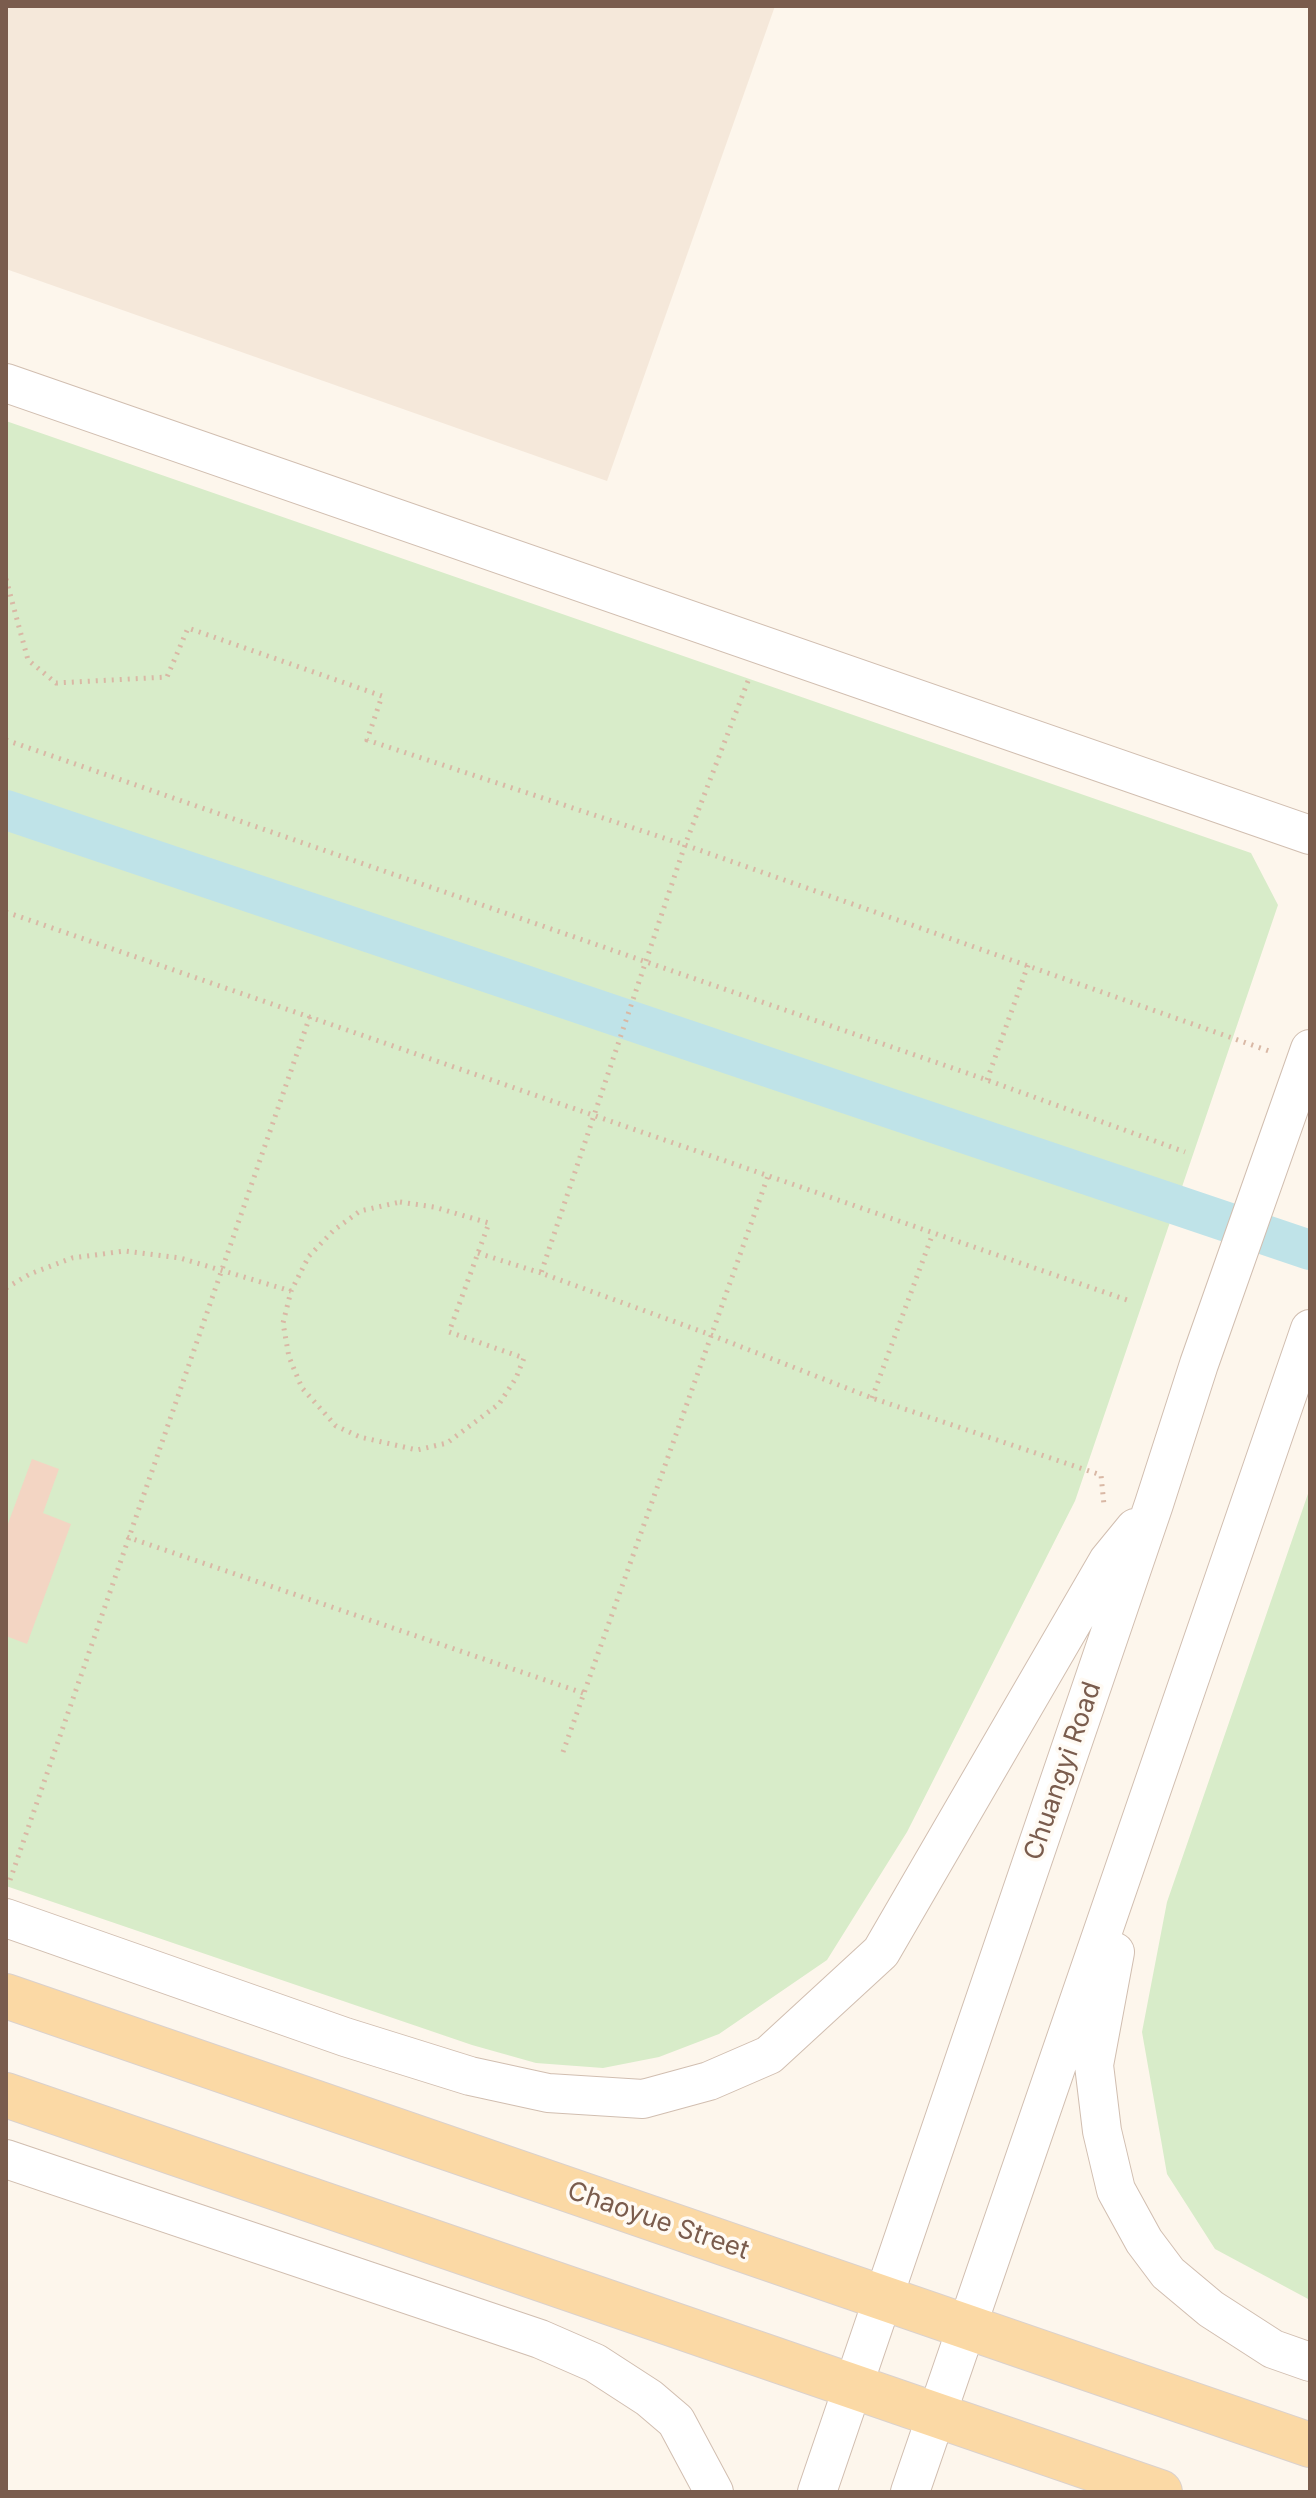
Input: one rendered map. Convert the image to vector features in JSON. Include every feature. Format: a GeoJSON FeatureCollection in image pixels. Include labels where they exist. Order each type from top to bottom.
{"type":"FeatureCollection","features":[{"type":"Feature","properties":{"kind":"main road","name":"Chaoyue Street"},"geometry":{"type":"LineString","coordinates":[[6,1996],[1310,2445]]}},
{"type":"Feature","properties":{"kind":"main road"},"geometry":{"type":"LineString","coordinates":[[6,2095],[1160,2492]]}},
{"type":"Feature","properties":{"kind":"street"},"geometry":{"type":"LineString","coordinates":[[6,383],[1310,835]]}},
{"type":"Feature","properties":{"kind":"street","name":"Chuangyi Road"},"geometry":{"type":"LineString","coordinates":[[817,2492],[1199,1364],[1308,1057]]}},
{"type":"Feature","properties":{"kind":"street"},"geometry":{"type":"LineString","coordinates":[[910,2492],[1310,1329]]}},
{"type":"Feature","properties":{"kind":"street"},"geometry":{"type":"LineString","coordinates":[[6,1918],[345,2037],[470,2076],[548,2093],[643,2099],[709,2081],[769,2055],[881,1952],[1108,1561],[1154,1504]]}},
{"type":"Feature","properties":{"kind":"street"},"geometry":{"type":"LineString","coordinates":[[1141,1818],[1094,2065],[1102,2131],[1116,2190],[1144,2241],[1168,2273],[1211,2309],[1273,2349],[1310,2362]]}},
{"type":"Feature","properties":{"kind":"street"},"geometry":{"type":"LineString","coordinates":[[6,2159],[540,2339],[595,2363],[649,2398],[676,2421],[714,2492]]}},
{"type":"Feature","properties":{"kind":"path"},"geometry":{"type":"LineString","coordinates":[[6,579],[28,660],[56,683],[167,677],[188,628],[382,696],[367,740],[1308,1057]]}},
{"type":"Feature","properties":{"kind":"path"},"geometry":{"type":"LineString","coordinates":[[541,1273],[685,845],[761,646]]}},
{"type":"Feature","properties":{"kind":"path"},"geometry":{"type":"LineString","coordinates":[[6,740],[987,1080],[1185,1152]]}},
{"type":"Feature","properties":{"kind":"path"},"geometry":{"type":"LineString","coordinates":[[6,912],[1130,1301]]}},
{"type":"Feature","properties":{"kind":"path"},"geometry":{"type":"LineString","coordinates":[[987,1080],[1028,965]]}},
{"type":"Feature","properties":{"kind":"path"},"geometry":{"type":"LineString","coordinates":[[6,1891],[310,1016]]}},
{"type":"Feature","properties":{"kind":"path"},"geometry":{"type":"LineString","coordinates":[[563,1752],[768,1176]]}},
{"type":"Feature","properties":{"kind":"path"},"geometry":{"type":"LineString","coordinates":[[400,1202],[434,1207],[489,1223],[478,1253],[449,1332],[524,1358],[516,1378],[499,1404],[447,1443],[417,1450],[360,1437],[336,1426],[302,1388],[289,1357],[283,1323],[291,1291],[309,1256],[334,1230],[360,1211],[400,1202]]}},
{"type":"Feature","properties":{"kind":"path"},"geometry":{"type":"LineString","coordinates":[[872,1398],[933,1233]]}},
{"type":"Feature","properties":{"kind":"path"},"geometry":{"type":"LineString","coordinates":[[6,1288],[30,1274],[72,1258],[125,1251],[180,1258],[291,1291]]}},
{"type":"Feature","properties":{"kind":"path"},"geometry":{"type":"LineString","coordinates":[[478,1253],[711,1335],[872,1398],[1101,1475],[1108,1561]]}},
{"type":"Feature","properties":{"kind":"path"},"geometry":{"type":"LineString","coordinates":[[127,1537],[583,1693]]}},
{"type":"Feature","properties":{"kind":"shaded area"},"geometry":{"type":"Polygon","coordinates":[[[6,6],[775,6],[607,481],[6,269],[6,6]]]}},
{"type":"Feature","properties":{"kind":"green space"},"geometry":{"type":"Polygon","coordinates":[[[6,421],[1251,853],[1278,905],[1075,1501],[907,1832],[827,1960],[719,2034],[659,2057],[603,2068],[536,2063],[472,2045],[6,1886],[6,421]]]}},
{"type":"Feature","properties":{"kind":"green space"},"geometry":{"type":"Polygon","coordinates":[[[1310,1488],[1310,2300],[1215,2249],[1167,2174],[1142,2032],[1167,1902],[1310,1488]]]}},
{"type":"Feature","properties":{"kind":"building"},"geometry":{"type":"Polygon","coordinates":[[[32,1459],[59,1469],[43,1513],[71,1524],[27,1644],[6,1636],[6,1529],[32,1459]]]}},
{"type":"Feature","properties":{"kind":"waterway"},"geometry":{"type":"LineString","coordinates":[[6,810],[1310,1250]]}}]}
